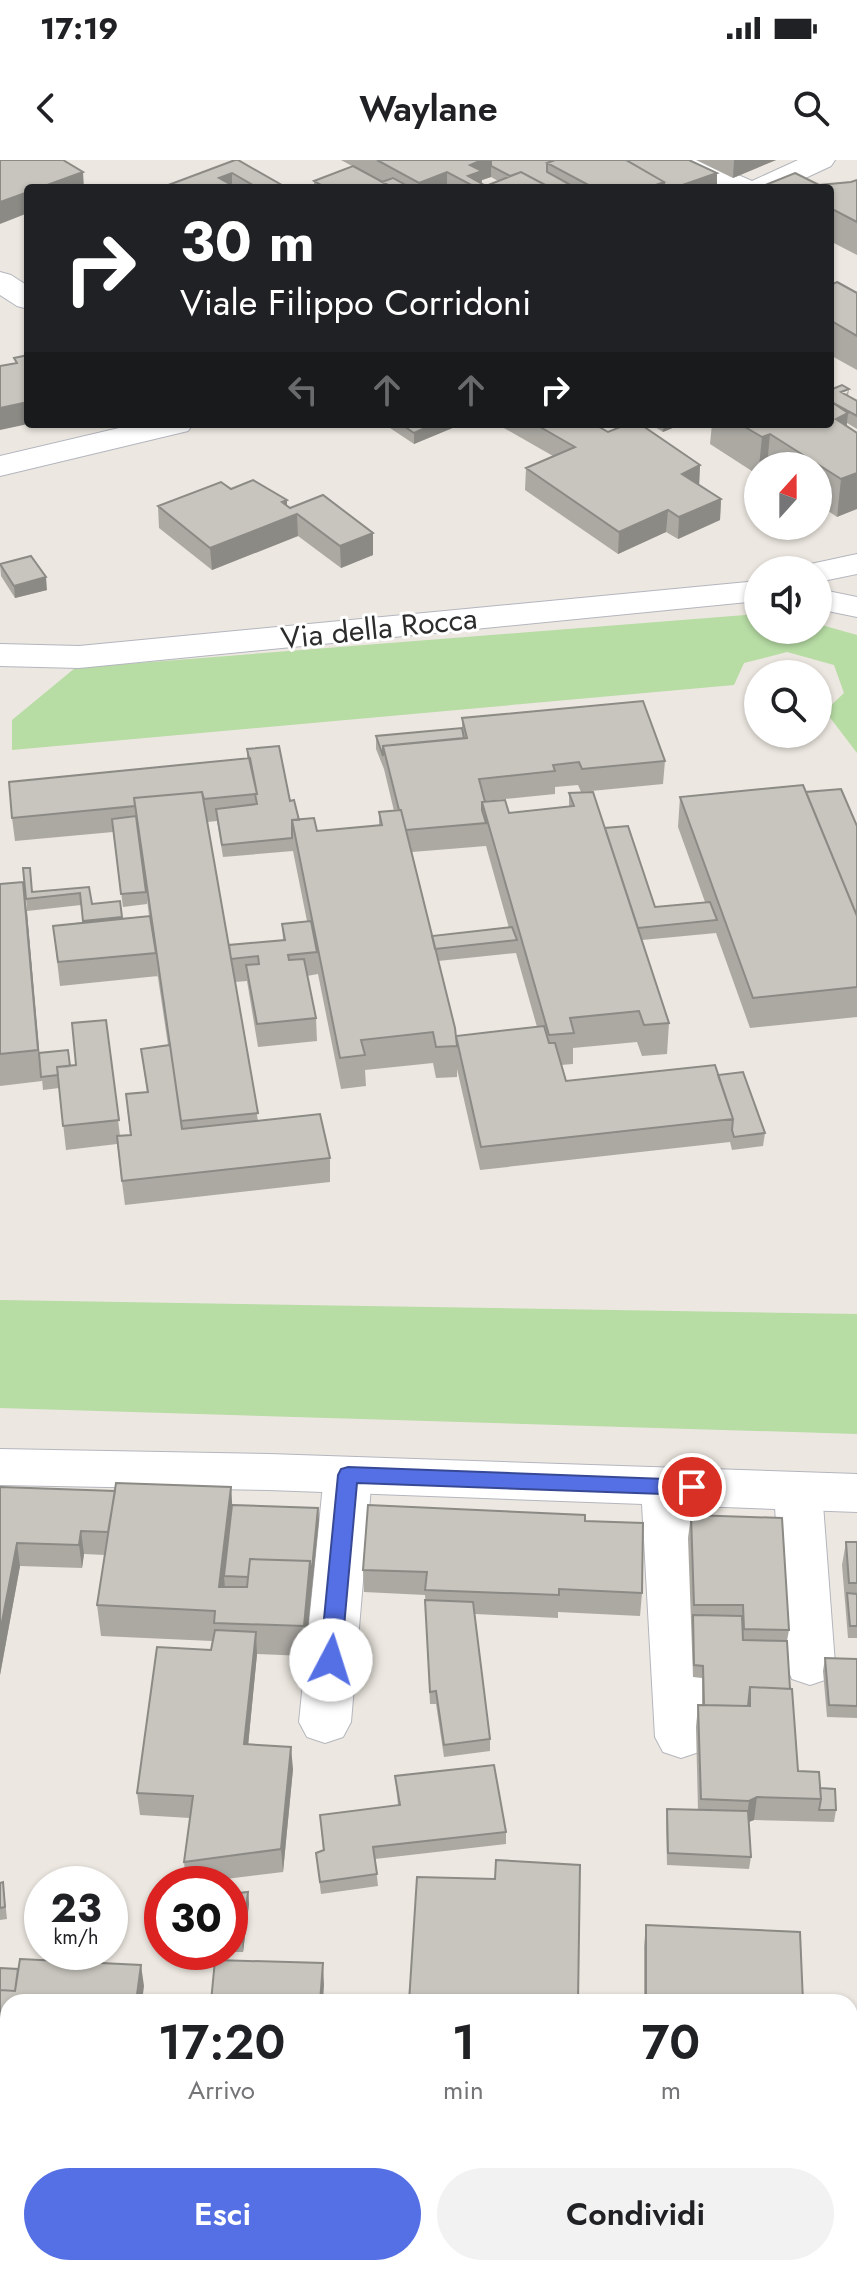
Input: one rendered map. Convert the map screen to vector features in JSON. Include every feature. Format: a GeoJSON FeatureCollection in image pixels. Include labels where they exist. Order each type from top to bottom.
{"type":"FeatureCollection","features":[{"type":"Feature","properties":{"kind":"main road"},"geometry":{"type":"LineString","coordinates":[[680,160],[735,184]]}},
{"type":"Feature","properties":{"kind":"main road"},"geometry":{"type":"LineString","coordinates":[[770,184],[821,160]]}},
{"type":"Feature","properties":{"kind":"main road"},"geometry":{"type":"LineString","coordinates":[[0,281],[24,297]]}},
{"type":"Feature","properties":{"kind":"main road"},"geometry":{"type":"LineString","coordinates":[[0,466],[160,428]]}},
{"type":"Feature","properties":{"kind":"main road"},"geometry":{"type":"LineString","coordinates":[[832,569],[857,564]]}},
{"type":"Feature","properties":{"kind":"main road","name":"Via della Rocca"},"geometry":{"type":"LineString","coordinates":[[0,655],[79,657],[744,592]]}},
{"type":"Feature","properties":{"kind":"main road"},"geometry":{"type":"LineString","coordinates":[[832,602],[857,607]]}},
{"type":"Feature","properties":{"kind":"main road"},"geometry":{"type":"LineString","coordinates":[[0,1467],[348,1475],[857,1493]]}},
{"type":"Feature","properties":{"kind":"main road"},"geometry":{"type":"LineString","coordinates":[[325,1722],[348,1475]]}},
{"type":"Feature","properties":{"kind":"main road"},"geometry":{"type":"LineString","coordinates":[[665,1486],[681,1737]]}},
{"type":"Feature","properties":{"kind":"main road"},"geometry":{"type":"LineString","coordinates":[[798,1491],[810,1664]]}},
{"type":"Feature","properties":{"kind":"green space"},"geometry":{"type":"Polygon","coordinates":[[[744,615],[744,644],[832,644],[832,628],[857,635],[857,753],[832,720],[832,704],[844,693],[832,660],[816,660],[787,652],[744,660],[734,685],[12,750],[12,720],[75,668],[744,615]]]}},
{"type":"Feature","properties":{"kind":"green space"},"geometry":{"type":"Polygon","coordinates":[[[0,1300],[857,1314],[857,1434],[0,1408],[0,1300]]]}},
{"type":"Feature","properties":{"kind":"building"},"geometry":{"type":"Polygon","coordinates":[[[0,160],[63,160],[83,172],[50,184],[24,184],[24,193],[0,202],[0,160]]]}},
{"type":"Feature","properties":{"kind":"building"},"geometry":{"type":"Polygon","coordinates":[[[238,160],[280,184],[251,184],[232,173],[219,178],[230,184],[171,184],[238,160]]]}},
{"type":"Feature","properties":{"kind":"building"},"geometry":{"type":"Polygon","coordinates":[[[377,160],[482,160],[470,165],[482,171],[468,176],[482,184],[470,184],[447,172],[419,183],[377,160]]]}},
{"type":"Feature","properties":{"kind":"building"},"geometry":{"type":"Polygon","coordinates":[[[491,160],[555,160],[547,163],[547,172],[569,184],[544,184],[521,172],[510,176],[491,166],[491,160]]]}},
{"type":"Feature","properties":{"kind":"building"},"geometry":{"type":"Polygon","coordinates":[[[555,160],[626,160],[664,182],[586,184],[547,163],[555,160]]]}},
{"type":"Feature","properties":{"kind":"building"},"geometry":{"type":"Polygon","coordinates":[[[626,160],[689,160],[717,173],[685,184],[664,182],[626,160]]]}},
{"type":"Feature","properties":{"kind":"building"},"geometry":{"type":"Polygon","coordinates":[[[353,166],[386,184],[319,184],[314,181],[353,166]]]}},
{"type":"Feature","properties":{"kind":"building"},"geometry":{"type":"Polygon","coordinates":[[[521,172],[544,184],[491,184],[521,172]]]}},
{"type":"Feature","properties":{"kind":"building"},"geometry":{"type":"Polygon","coordinates":[[[795,173],[817,184],[768,184],[795,173]]]}},
{"type":"Feature","properties":{"kind":"building"},"geometry":{"type":"Polygon","coordinates":[[[393,178],[404,184],[386,184],[382,182],[393,178]]]}},
{"type":"Feature","properties":{"kind":"building"},"geometry":{"type":"Polygon","coordinates":[[[857,180],[857,222],[834,210],[834,184],[830,184],[857,180]]]}},
{"type":"Feature","properties":{"kind":"building"},"geometry":{"type":"Polygon","coordinates":[[[834,283],[857,293],[857,336],[834,322],[834,283]]]}},
{"type":"Feature","properties":{"kind":"building"},"geometry":{"type":"Polygon","coordinates":[[[24,356],[24,403],[0,408],[0,366],[17,363],[14,358],[24,356]]]}},
{"type":"Feature","properties":{"kind":"building"},"geometry":{"type":"Polygon","coordinates":[[[842,385],[849,389],[841,392],[857,401],[857,416],[834,403],[834,388],[842,385]]]}},
{"type":"Feature","properties":{"kind":"building"},"geometry":{"type":"Polygon","coordinates":[[[834,404],[848,413],[836,419],[857,433],[857,473],[841,479],[832,473],[832,452],[798,452],[770,434],[762,437],[747,428],[834,428],[834,404]]]}},
{"type":"Feature","properties":{"kind":"building"},"geometry":{"type":"Polygon","coordinates":[[[407,428],[425,428],[414,433],[407,428]]]}},
{"type":"Feature","properties":{"kind":"building"},"geometry":{"type":"Polygon","coordinates":[[[542,428],[601,428],[608,432],[618,428],[646,428],[700,465],[682,474],[721,499],[679,517],[668,510],[619,532],[526,468],[575,447],[542,428]]]}},
{"type":"Feature","properties":{"kind":"building"},"geometry":{"type":"Polygon","coordinates":[[[253,480],[287,500],[282,502],[290,508],[323,495],[373,533],[340,546],[297,514],[210,548],[158,506],[221,482],[231,489],[253,480]]]}},
{"type":"Feature","properties":{"kind":"building"},"geometry":{"type":"Polygon","coordinates":[[[31,556],[46,577],[14,586],[0,564],[31,556]]]}},
{"type":"Feature","properties":{"kind":"building"},"geometry":{"type":"Polygon","coordinates":[[[643,701],[665,761],[582,769],[579,762],[553,765],[555,771],[479,779],[486,823],[406,830],[383,746],[467,738],[462,718],[643,701]]]}},
{"type":"Feature","properties":{"kind":"building"},"geometry":{"type":"Polygon","coordinates":[[[462,728],[464,738],[383,746],[383,756],[376,736],[462,728]]]}},
{"type":"Feature","properties":{"kind":"building"},"geometry":{"type":"Polygon","coordinates":[[[279,746],[290,801],[294,800],[299,820],[292,820],[292,838],[222,845],[216,809],[257,804],[247,749],[279,746]]]}},
{"type":"Feature","properties":{"kind":"building"},"geometry":{"type":"Polygon","coordinates":[[[250,758],[257,794],[204,799],[202,792],[134,798],[135,806],[12,818],[9,782],[250,758]]]}},
{"type":"Feature","properties":{"kind":"building"},"geometry":{"type":"Polygon","coordinates":[[[803,785],[857,916],[857,987],[753,998],[680,797],[803,785]]]}},
{"type":"Feature","properties":{"kind":"building"},"geometry":{"type":"Polygon","coordinates":[[[841,789],[857,826],[857,916],[806,792],[841,789]]]}},
{"type":"Feature","properties":{"kind":"building"},"geometry":{"type":"Polygon","coordinates":[[[202,792],[258,1113],[181,1121],[134,798],[202,792]]]}},
{"type":"Feature","properties":{"kind":"building"},"geometry":{"type":"Polygon","coordinates":[[[593,792],[669,1023],[644,1025],[639,1011],[570,1018],[574,1033],[549,1035],[482,802],[505,800],[509,813],[574,806],[569,793],[593,792]]]}},
{"type":"Feature","properties":{"kind":"building"},"geometry":{"type":"Polygon","coordinates":[[[401,810],[457,1046],[436,1047],[433,1032],[361,1040],[365,1055],[340,1058],[292,820],[314,818],[317,831],[382,825],[379,812],[401,810]]]}},
{"type":"Feature","properties":{"kind":"building"},"geometry":{"type":"Polygon","coordinates":[[[136,816],[146,892],[121,894],[112,819],[136,816]]]}},
{"type":"Feature","properties":{"kind":"building"},"geometry":{"type":"Polygon","coordinates":[[[628,826],[655,907],[710,902],[717,920],[638,928],[605,828],[628,826]]]}},
{"type":"Feature","properties":{"kind":"building"},"geometry":{"type":"Polygon","coordinates":[[[23,868],[30,868],[32,892],[89,887],[92,904],[120,901],[122,917],[83,921],[80,893],[26,899],[23,868]]]}},
{"type":"Feature","properties":{"kind":"building"},"geometry":{"type":"Polygon","coordinates":[[[23,882],[38,1050],[0,1054],[0,884],[23,882]]]}},
{"type":"Feature","properties":{"kind":"building"},"geometry":{"type":"Polygon","coordinates":[[[150,916],[156,953],[58,962],[53,926],[150,916]]]}},
{"type":"Feature","properties":{"kind":"building"},"geometry":{"type":"Polygon","coordinates":[[[311,921],[317,952],[288,955],[289,960],[304,959],[316,1018],[257,1024],[246,965],[259,964],[258,956],[231,959],[229,945],[285,940],[282,924],[311,921]]]}},
{"type":"Feature","properties":{"kind":"building"},"geometry":{"type":"Polygon","coordinates":[[[512,927],[517,940],[435,949],[432,936],[512,927]]]}},
{"type":"Feature","properties":{"kind":"building"},"geometry":{"type":"Polygon","coordinates":[[[106,1020],[119,1120],[63,1126],[57,1067],[76,1065],[72,1023],[106,1020]]]}},
{"type":"Feature","properties":{"kind":"building"},"geometry":{"type":"Polygon","coordinates":[[[544,1026],[549,1043],[555,1043],[566,1081],[715,1065],[733,1119],[481,1147],[456,1036],[544,1026]]]}},
{"type":"Feature","properties":{"kind":"building"},"geometry":{"type":"Polygon","coordinates":[[[170,1045],[182,1129],[320,1114],[330,1158],[122,1181],[117,1136],[131,1135],[126,1094],[148,1092],[141,1049],[170,1045]]]}},
{"type":"Feature","properties":{"kind":"building"},"geometry":{"type":"Polygon","coordinates":[[[68,1050],[70,1066],[57,1067],[58,1075],[41,1077],[39,1053],[68,1050]]]}},
{"type":"Feature","properties":{"kind":"building"},"geometry":{"type":"Polygon","coordinates":[[[743,1072],[765,1133],[734,1137],[733,1119],[718,1075],[743,1072]]]}},
{"type":"Feature","properties":{"kind":"building"},"geometry":{"type":"Polygon","coordinates":[[[116,1483],[231,1487],[219,1587],[247,1587],[250,1559],[310,1561],[304,1626],[214,1623],[215,1611],[97,1605],[116,1483]]]}},
{"type":"Feature","properties":{"kind":"building"},"geometry":{"type":"Polygon","coordinates":[[[0,1487],[115,1491],[108,1532],[81,1531],[79,1545],[17,1543],[0,1632],[0,1487]]]}},
{"type":"Feature","properties":{"kind":"building"},"geometry":{"type":"Polygon","coordinates":[[[232,1505],[318,1508],[311,1579],[310,1561],[250,1559],[248,1577],[224,1576],[232,1505]]]}},
{"type":"Feature","properties":{"kind":"building"},"geometry":{"type":"Polygon","coordinates":[[[368,1505],[585,1515],[585,1521],[643,1523],[642,1593],[559,1589],[559,1595],[425,1590],[427,1572],[363,1570],[368,1505]]]}},
{"type":"Feature","properties":{"kind":"building"},"geometry":{"type":"Polygon","coordinates":[[[691,1515],[782,1518],[789,1630],[744,1629],[743,1605],[694,1605],[691,1515]]]}},
{"type":"Feature","properties":{"kind":"building"},"geometry":{"type":"Polygon","coordinates":[[[846,1542],[857,1542],[857,1583],[849,1583],[846,1542]]]}},
{"type":"Feature","properties":{"kind":"building"},"geometry":{"type":"Polygon","coordinates":[[[847,1593],[857,1594],[857,1626],[850,1626],[847,1593]]]}},
{"type":"Feature","properties":{"kind":"building"},"geometry":{"type":"Polygon","coordinates":[[[425,1600],[473,1602],[490,1739],[444,1745],[436,1691],[430,1692],[425,1600]]]}},
{"type":"Feature","properties":{"kind":"building"},"geometry":{"type":"Polygon","coordinates":[[[693,1615],[742,1616],[743,1640],[787,1641],[790,1689],[750,1687],[748,1706],[704,1705],[703,1666],[694,1665],[693,1615]]]}},
{"type":"Feature","properties":{"kind":"building"},"geometry":{"type":"Polygon","coordinates":[[[215,1630],[256,1632],[244,1744],[291,1747],[281,1849],[184,1862],[193,1796],[137,1793],[157,1647],[211,1650],[215,1630]]]}},
{"type":"Feature","properties":{"kind":"building"},"geometry":{"type":"Polygon","coordinates":[[[825,1658],[857,1659],[857,1706],[829,1705],[825,1658]]]}},
{"type":"Feature","properties":{"kind":"building"},"geometry":{"type":"Polygon","coordinates":[[[750,1687],[792,1689],[798,1771],[819,1772],[821,1799],[701,1799],[698,1705],[750,1706],[750,1687]]]}},
{"type":"Feature","properties":{"kind":"building"},"geometry":{"type":"Polygon","coordinates":[[[494,1765],[506,1832],[373,1847],[377,1874],[320,1882],[316,1853],[324,1850],[320,1815],[400,1805],[395,1776],[494,1765]]]}},
{"type":"Feature","properties":{"kind":"building"},"geometry":{"type":"Polygon","coordinates":[[[820,1788],[835,1789],[836,1810],[819,1810],[820,1788]]]}},
{"type":"Feature","properties":{"kind":"building"},"geometry":{"type":"Polygon","coordinates":[[[667,1809],[748,1811],[751,1857],[668,1853],[667,1809]]]}},
{"type":"Feature","properties":{"kind":"building"},"geometry":{"type":"Polygon","coordinates":[[[496,1860],[580,1865],[578,1994],[410,1994],[417,1877],[495,1879],[496,1860]]]}},
{"type":"Feature","properties":{"kind":"building"},"geometry":{"type":"Polygon","coordinates":[[[3,1882],[5,1907],[0,1908],[0,1883],[3,1882]]]}},
{"type":"Feature","properties":{"kind":"building"},"geometry":{"type":"Polygon","coordinates":[[[646,1925],[800,1932],[803,1994],[646,1994],[646,1925]]]}},
{"type":"Feature","properties":{"kind":"building"},"geometry":{"type":"Polygon","coordinates":[[[20,1959],[24,1959],[24,1970],[128,1970],[128,1964],[141,1965],[137,1994],[0,1994],[0,1990],[15,1991],[20,1959]]]}},
{"type":"Feature","properties":{"kind":"building"},"geometry":{"type":"Polygon","coordinates":[[[248,1961],[323,1963],[321,1994],[212,1994],[214,1970],[248,1970],[248,1961]]]}},
{"type":"Feature","properties":{"kind":"building"},"geometry":{"type":"Polygon","coordinates":[[[0,1968],[18,1969],[15,1991],[0,1990],[0,1968]]]}},
{"type":"Feature","properties":{"kind":"route"},"geometry":{"type":"LineString","coordinates":[[331,1660],[348,1475],[692,1487]]}}]}
